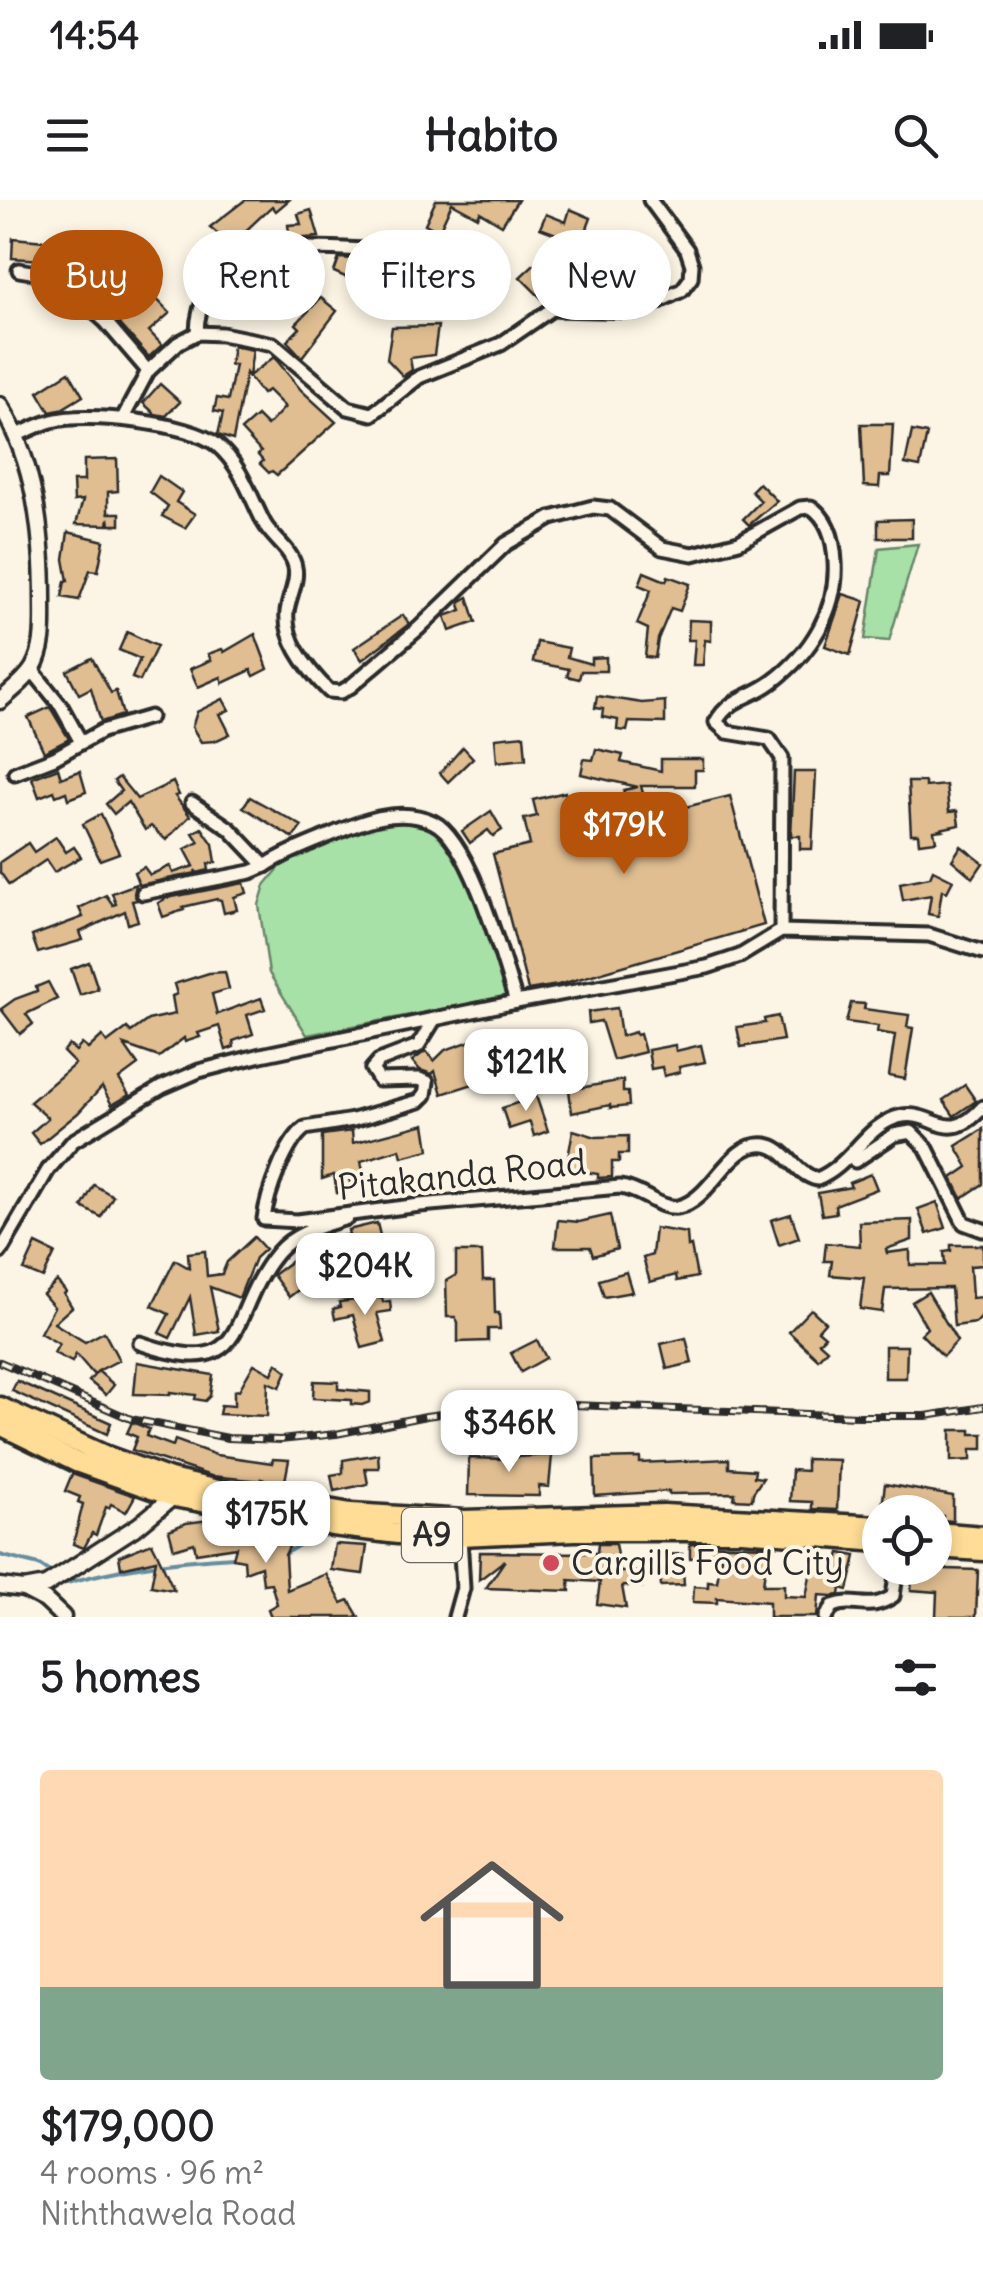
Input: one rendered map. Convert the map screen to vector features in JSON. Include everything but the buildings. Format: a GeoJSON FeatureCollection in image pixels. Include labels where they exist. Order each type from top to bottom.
{"type":"FeatureCollection","features":[{"type":"Feature","properties":{"kind":"highway","name":"A9"},"geometry":{"type":"LineString","coordinates":[[0,1407],[180,1490],[421,1520],[664,1514],[862,1525]]}},
{"type":"Feature","properties":{"kind":"highway","name":"A9"},"geometry":{"type":"LineString","coordinates":[[0,1426],[76,1462],[332,1526],[460,1536],[704,1530],[862,1541]]}},
{"type":"Feature","properties":{"kind":"highway"},"geometry":{"type":"LineString","coordinates":[[952,1533],[983,1536]]}},
{"type":"Feature","properties":{"kind":"highway"},"geometry":{"type":"LineString","coordinates":[[952,1549],[983,1552]]}},
{"type":"Feature","properties":{"kind":"street"},"geometry":{"type":"LineString","coordinates":[[123,418],[148,371],[178,343],[197,333],[273,344],[348,408],[372,414],[419,377],[501,344],[552,309],[639,311],[682,290],[692,265],[687,250],[650,200]]}},
{"type":"Feature","properties":{"kind":"street"},"geometry":{"type":"LineString","coordinates":[[197,333],[197,310],[204,295],[244,251],[345,249]]}},
{"type":"Feature","properties":{"kind":"street"},"geometry":{"type":"LineString","coordinates":[[18,270],[55,276],[106,322],[148,371]]}},
{"type":"Feature","properties":{"kind":"street"},"geometry":{"type":"LineString","coordinates":[[0,405],[16,436],[40,519],[43,554],[43,642],[32,670],[0,701]]}},
{"type":"Feature","properties":{"kind":"street"},"geometry":{"type":"LineString","coordinates":[[16,436],[54,420],[123,418],[202,436],[217,446],[244,475],[266,525],[294,562],[296,577],[286,615],[292,638],[309,670],[329,691],[341,692],[351,686],[419,628],[506,544],[551,518],[593,508],[610,509],[662,548],[694,554],[739,542],[800,508],[811,506],[834,538],[836,572],[826,618],[806,652],[771,684],[724,708],[716,722],[727,732],[769,739],[782,758],[781,931]]}},
{"type":"Feature","properties":{"kind":"street"},"geometry":{"type":"LineString","coordinates":[[32,670],[62,706],[81,742]]}},
{"type":"Feature","properties":{"kind":"street"},"geometry":{"type":"LineString","coordinates":[[15,773],[54,758],[102,731],[150,717]]}},
{"type":"Feature","properties":{"kind":"street"},"geometry":{"type":"LineString","coordinates":[[192,803],[230,829],[265,866]]}},
{"type":"Feature","properties":{"kind":"street"},"geometry":{"type":"LineString","coordinates":[[143,893],[251,872],[366,819],[411,816],[436,823],[464,856],[487,911],[516,1002]]}},
{"type":"Feature","properties":{"kind":"street"},"geometry":{"type":"LineString","coordinates":[[0,1252],[59,1155],[88,1130],[162,1087],[200,1071],[516,1002],[707,967],[740,956],[781,931],[928,935],[983,952]]}},
{"type":"Feature","properties":{"kind":"street","name":"Pitakanda Road"},"geometry":{"type":"LineString","coordinates":[[434,1020],[418,1046],[379,1060],[372,1069],[379,1080],[427,1082],[426,1094],[419,1100],[353,1120],[305,1128],[292,1140],[264,1219],[297,1221],[620,1187],[677,1207],[690,1202],[752,1146],[774,1148],[806,1176],[817,1179],[842,1165]]}},
{"type":"Feature","properties":{"kind":"street"},"geometry":{"type":"LineString","coordinates":[[842,1165],[889,1121],[916,1116],[953,1128],[965,1126],[983,1107]]}},
{"type":"Feature","properties":{"kind":"street"},"geometry":{"type":"LineString","coordinates":[[842,1165],[894,1135],[911,1132],[926,1147],[964,1224],[983,1230]]}},
{"type":"Feature","properties":{"kind":"street"},"geometry":{"type":"LineString","coordinates":[[140,1343],[170,1354],[221,1350],[237,1332],[255,1285],[279,1250],[305,1232],[368,1212]]}},
{"type":"Feature","properties":{"kind":"street"},"geometry":{"type":"LineString","coordinates":[[24,1590],[46,1585],[139,1524],[180,1490]]}},
{"type":"Feature","properties":{"kind":"street"},"geometry":{"type":"LineString","coordinates":[[454,1617],[462,1588],[460,1536]]}},
{"type":"Feature","properties":{"kind":"street"},"geometry":{"type":"LineString","coordinates":[[826,1617],[833,1606],[842,1603],[879,1606],[893,1596],[895,1585]]}},
{"type":"Feature","properties":{"kind":"street"},"geometry":{"type":"LineString","coordinates":[[0,1586],[24,1590],[45,1600],[63,1617]]}},
{"type":"Feature","properties":{"kind":"green space"},"geometry":{"type":"Polygon","coordinates":[[[918,544],[889,641],[865,639],[879,548],[918,544]]]}},
{"type":"Feature","properties":{"kind":"green space"},"geometry":{"type":"Polygon","coordinates":[[[406,821],[436,827],[466,869],[508,996],[307,1035],[269,973],[259,905],[265,885],[280,867],[336,835],[380,822],[406,821]]]}},
{"type":"Feature","properties":{"kind":"waterway"},"geometry":{"type":"LineString","coordinates":[[284,1554],[304,1542],[308,1532]]}},
{"type":"Feature","properties":{"kind":"waterway"},"geometry":{"type":"LineString","coordinates":[[0,1555],[39,1565],[54,1575]]}},
{"type":"Feature","properties":{"kind":"waterway"},"geometry":{"type":"LineString","coordinates":[[62,1580],[67,1583],[150,1565],[234,1557]]}},
{"type":"Feature","properties":{"kind":"railway"},"geometry":{"type":"LineString","coordinates":[[0,1362],[131,1419],[228,1438],[280,1440],[336,1434],[521,1403],[858,1416],[926,1416],[983,1407]]}},
{"type":"Feature","properties":{"kind":"place","name":"Cargills Food City"},"geometry":{"type":"Point","coordinates":[551,1563]}}]}
